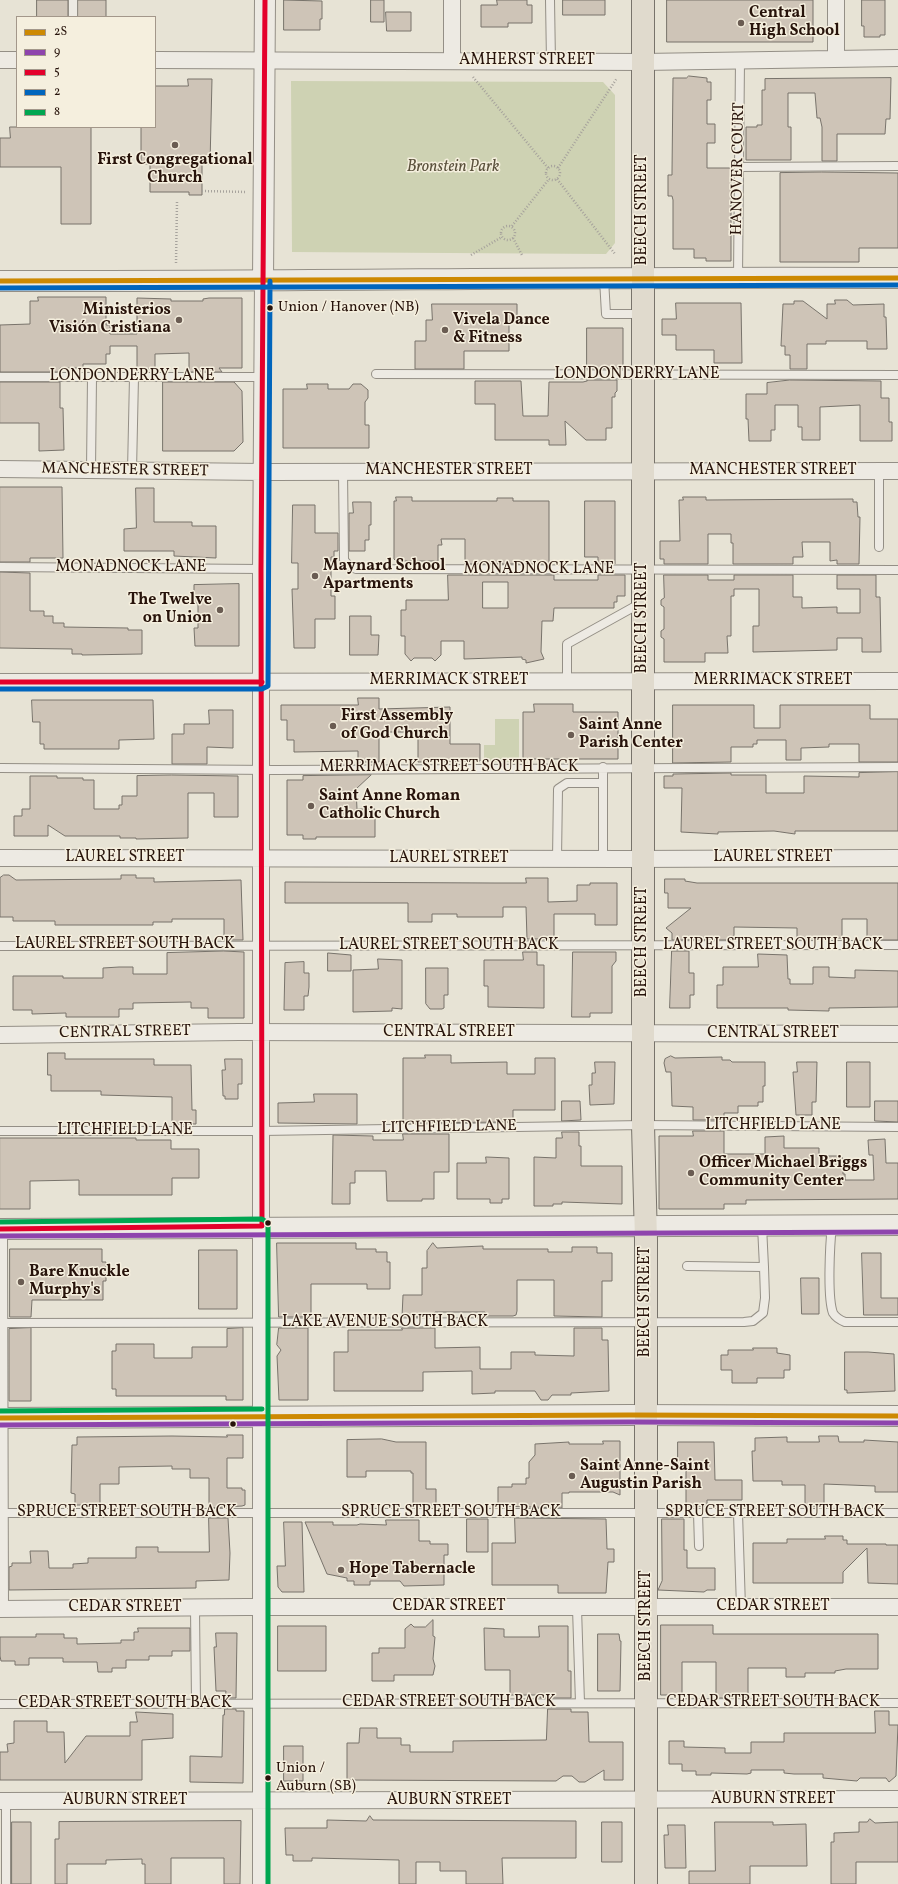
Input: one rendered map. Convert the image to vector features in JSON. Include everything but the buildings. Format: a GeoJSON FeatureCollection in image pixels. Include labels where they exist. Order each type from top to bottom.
{"type":"FeatureCollection","features":[{"type":"Feature","properties":{"kind":"main road","name":"BEECH STREET"},"geometry":{"type":"LineString","coordinates":[[643,0],[643,1125],[646,1226],[646,1884]]}},
{"type":"Feature","properties":{"kind":"street"},"geometry":{"type":"LineString","coordinates":[[260,1884],[262,1607],[261,568],[263,472],[265,0]]}},
{"type":"Feature","properties":{"kind":"street"},"geometry":{"type":"LineString","coordinates":[[452,0],[452,61]]}},
{"type":"Feature","properties":{"kind":"street"},"geometry":{"type":"LineString","coordinates":[[836,0],[836,59]]}},
{"type":"Feature","properties":{"kind":"street","name":"AMHERST STREET"},"geometry":{"type":"LineString","coordinates":[[156,60],[643,62],[898,58]]}},
{"type":"Feature","properties":{"kind":"street"},"geometry":{"type":"LineString","coordinates":[[0,60],[16,60]]}},
{"type":"Feature","properties":{"kind":"street"},"geometry":{"type":"LineString","coordinates":[[0,281],[263,281],[341,279],[604,279],[738,277],[898,278]]}},
{"type":"Feature","properties":{"kind":"street","name":"MANCHESTER STREET"},"geometry":{"type":"LineString","coordinates":[[0,470],[263,472],[898,471]]}},
{"type":"Feature","properties":{"kind":"street","name":"MERRIMACK STREET"},"geometry":{"type":"LineString","coordinates":[[0,682],[898,681]]}},
{"type":"Feature","properties":{"kind":"street","name":"LAUREL STREET"},"geometry":{"type":"LineString","coordinates":[[0,858],[898,858]]}},
{"type":"Feature","properties":{"kind":"street","name":"CENTRAL STREET"},"geometry":{"type":"LineString","coordinates":[[0,1035],[262,1032],[898,1034]]}},
{"type":"Feature","properties":{"kind":"street"},"geometry":{"type":"LineString","coordinates":[[2,1229],[262,1226],[898,1225]]}},
{"type":"Feature","properties":{"kind":"street"},"geometry":{"type":"LineString","coordinates":[[2,1418],[646,1415],[898,1416]]}},
{"type":"Feature","properties":{"kind":"street","name":"CEDAR STREET"},"geometry":{"type":"LineString","coordinates":[[2,1609],[262,1607],[898,1607]]}},
{"type":"Feature","properties":{"kind":"street","name":"AUBURN STREET"},"geometry":{"type":"LineString","coordinates":[[3,1801],[898,1799]]}},
{"type":"Feature","properties":{"kind":"lane"},"geometry":{"type":"LineString","coordinates":[[73,0],[73,16]]}},
{"type":"Feature","properties":{"kind":"lane"},"geometry":{"type":"LineString","coordinates":[[550,0],[551,62]]}},
{"type":"Feature","properties":{"kind":"lane","name":"HANOVER COURT"},"geometry":{"type":"LineString","coordinates":[[738,277],[740,60]]}},
{"type":"Feature","properties":{"kind":"lane"},"geometry":{"type":"LineString","coordinates":[[739,167],[898,166]]}},
{"type":"Feature","properties":{"kind":"lane"},"geometry":{"type":"LineString","coordinates":[[604,279],[606,314],[643,314]]}},
{"type":"Feature","properties":{"kind":"lane","name":"LONDONDERRY LANE"},"geometry":{"type":"LineString","coordinates":[[376,374],[898,374]]}},
{"type":"Feature","properties":{"kind":"lane","name":"LONDONDERRY LANE"},"geometry":{"type":"LineString","coordinates":[[0,377],[263,377]]}},
{"type":"Feature","properties":{"kind":"lane"},"geometry":{"type":"LineString","coordinates":[[91,470],[92,377]]}},
{"type":"Feature","properties":{"kind":"lane"},"geometry":{"type":"LineString","coordinates":[[132,471],[134,377]]}},
{"type":"Feature","properties":{"kind":"lane","name":"MONADNOCK LANE"},"geometry":{"type":"LineString","coordinates":[[343,471],[344,560],[349,566],[356,568],[898,570]]}},
{"type":"Feature","properties":{"kind":"lane"},"geometry":{"type":"LineString","coordinates":[[879,471],[879,547]]}},
{"type":"Feature","properties":{"kind":"lane","name":"MONADNOCK LANE"},"geometry":{"type":"LineString","coordinates":[[0,567],[261,568]]}},
{"type":"Feature","properties":{"kind":"lane"},"geometry":{"type":"LineString","coordinates":[[567,681],[567,644],[643,602]]}},
{"type":"Feature","properties":{"kind":"lane"},"geometry":{"type":"LineString","coordinates":[[603,767],[603,859]]}},
{"type":"Feature","properties":{"kind":"lane","name":"MERRIMACK STREET SOUTH BACK"},"geometry":{"type":"LineString","coordinates":[[0,768],[262,770],[603,767],[898,767]]}},
{"type":"Feature","properties":{"kind":"lane"},"geometry":{"type":"LineString","coordinates":[[557,859],[558,789],[567,783],[603,783]]}},
{"type":"Feature","properties":{"kind":"lane","name":"LAUREL STREET SOUTH BACK"},"geometry":{"type":"LineString","coordinates":[[0,946],[898,945]]}},
{"type":"Feature","properties":{"kind":"lane","name":"LITCHFIELD LANE"},"geometry":{"type":"LineString","coordinates":[[0,1131],[262,1131],[643,1125],[898,1127]]}},
{"type":"Feature","properties":{"kind":"lane"},"geometry":{"type":"LineString","coordinates":[[832,1225],[830,1265],[831,1304],[834,1314],[839,1320],[845,1322],[898,1322]]}},
{"type":"Feature","properties":{"kind":"lane"},"geometry":{"type":"LineString","coordinates":[[687,1266],[764,1267],[762,1226]]}},
{"type":"Feature","properties":{"kind":"lane"},"geometry":{"type":"LineString","coordinates":[[2,1229],[2,1418],[4,1513],[2,1609]]}},
{"type":"Feature","properties":{"kind":"lane","name":"LAKE AVENUE SOUTH BACK"},"geometry":{"type":"LineString","coordinates":[[3,1323],[753,1321],[763,1313],[765,1298],[764,1267]]}},
{"type":"Feature","properties":{"kind":"lane","name":"SPRUCE STREET SOUTH BACK"},"geometry":{"type":"LineString","coordinates":[[4,1513],[898,1513]]}},
{"type":"Feature","properties":{"kind":"lane"},"geometry":{"type":"LineString","coordinates":[[698,1513],[699,1546]]}},
{"type":"Feature","properties":{"kind":"lane"},"geometry":{"type":"LineString","coordinates":[[738,1513],[741,1608]]}},
{"type":"Feature","properties":{"kind":"lane"},"geometry":{"type":"LineString","coordinates":[[195,1608],[196,1703]]}},
{"type":"Feature","properties":{"kind":"lane"},"geometry":{"type":"LineString","coordinates":[[577,1608],[580,1703]]}},
{"type":"Feature","properties":{"kind":"lane","name":"CEDAR STREET SOUTH BACK"},"geometry":{"type":"LineString","coordinates":[[0,1704],[898,1704]]}},
{"type":"Feature","properties":{"kind":"lane"},"geometry":{"type":"LineString","coordinates":[[3,1801],[6,1884]]}},
{"type":"Feature","properties":{"kind":"path"},"geometry":{"type":"LineString","coordinates":[[473,76],[548,168]]}},
{"type":"Feature","properties":{"kind":"path"},"geometry":{"type":"LineString","coordinates":[[557,179],[560,172],[558,168],[617,77]]}},
{"type":"Feature","properties":{"kind":"path"},"geometry":{"type":"LineString","coordinates":[[548,168],[554,166],[558,168]]}},
{"type":"Feature","properties":{"kind":"path"},"geometry":{"type":"LineString","coordinates":[[548,168],[546,174],[549,179]]}},
{"type":"Feature","properties":{"kind":"path"},"geometry":{"type":"LineString","coordinates":[[549,179],[557,179]]}},
{"type":"Feature","properties":{"kind":"path"},"geometry":{"type":"LineString","coordinates":[[502,238],[501,231],[503,227],[512,226],[549,179]]}},
{"type":"Feature","properties":{"kind":"path"},"geometry":{"type":"LineString","coordinates":[[557,179],[615,254]]}},
{"type":"Feature","properties":{"kind":"path"},"geometry":{"type":"LineString","coordinates":[[202,191],[247,192]]}},
{"type":"Feature","properties":{"kind":"path"},"geometry":{"type":"LineString","coordinates":[[176,263],[177,202]]}},
{"type":"Feature","properties":{"kind":"path"},"geometry":{"type":"LineString","coordinates":[[512,226],[515,232],[513,238],[522,255]]}},
{"type":"Feature","properties":{"kind":"path"},"geometry":{"type":"LineString","coordinates":[[471,255],[502,238],[509,240],[513,238]]}},
{"type":"Feature","properties":{"kind":"green space","name":"Bronstein Park"},"geometry":{"type":"Polygon","coordinates":[[[291,81],[603,82],[615,95],[615,243],[606,254],[292,252],[291,81]]]}},
{"type":"Feature","properties":{"kind":"green space"},"geometry":{"type":"Polygon","coordinates":[[[495,719],[519,719],[519,762],[484,762],[484,745],[495,745],[495,719]]]}},
{"type":"Feature","properties":{"kind":"transit line","name":"5"},"geometry":{"type":"LineString","coordinates":[[0,1229],[262,1226],[261,569],[265,0]]}},
{"type":"Feature","properties":{"kind":"transit line","name":"2S"},"geometry":{"type":"LineString","coordinates":[[0,281],[898,278]]}},
{"type":"Feature","properties":{"kind":"transit line","name":"2"},"geometry":{"type":"LineString","coordinates":[[0,689],[262,689],[268,686],[270,281]]}},
{"type":"Feature","properties":{"kind":"transit line","name":"2"},"geometry":{"type":"LineString","coordinates":[[0,288],[898,285]]}},
{"type":"Feature","properties":{"kind":"transit line","name":"5"},"geometry":{"type":"LineString","coordinates":[[0,682],[262,682]]}},
{"type":"Feature","properties":{"kind":"transit line","name":"8"},"geometry":{"type":"LineString","coordinates":[[0,1222],[262,1219],[268,1223],[268,1884]]}},
{"type":"Feature","properties":{"kind":"transit line","name":"9"},"geometry":{"type":"LineString","coordinates":[[0,1236],[898,1232]]}},
{"type":"Feature","properties":{"kind":"transit line","name":"8"},"geometry":{"type":"LineString","coordinates":[[0,1411],[262,1409]]}},
{"type":"Feature","properties":{"kind":"transit line","name":"2S"},"geometry":{"type":"LineString","coordinates":[[0,1418],[629,1415],[898,1416]]}},
{"type":"Feature","properties":{"kind":"transit line","name":"9"},"geometry":{"type":"LineString","coordinates":[[0,1425],[629,1422],[898,1423]]}},
{"type":"Feature","properties":{"kind":"place","name":"Central High School"},"geometry":{"type":"Point","coordinates":[741,23]}},
{"type":"Feature","properties":{"kind":"place","name":"First Congregational Church"},"geometry":{"type":"Point","coordinates":[175,145]}},
{"type":"Feature","properties":{"kind":"place","name":"Union / Hanover (NB)"},"geometry":{"type":"Point","coordinates":[270,308]}},
{"type":"Feature","properties":{"kind":"place","name":"Ministerios Visión Cristiana"},"geometry":{"type":"Point","coordinates":[179,320]}},
{"type":"Feature","properties":{"kind":"place","name":"Vivela Dance & Fitness"},"geometry":{"type":"Point","coordinates":[445,330]}},
{"type":"Feature","properties":{"kind":"place","name":"Maynard School Apartments"},"geometry":{"type":"Point","coordinates":[315,576]}},
{"type":"Feature","properties":{"kind":"place","name":"The Twelve on Union"},"geometry":{"type":"Point","coordinates":[220,610]}},
{"type":"Feature","properties":{"kind":"place","name":"First Assembly of God Church"},"geometry":{"type":"Point","coordinates":[333,726]}},
{"type":"Feature","properties":{"kind":"place","name":"Saint Anne Parish Center"},"geometry":{"type":"Point","coordinates":[571,735]}},
{"type":"Feature","properties":{"kind":"place","name":"Saint Anne Roman Catholic Church"},"geometry":{"type":"Point","coordinates":[311,806]}},
{"type":"Feature","properties":{"kind":"place","name":"Officer Michael Briggs Community Center"},"geometry":{"type":"Point","coordinates":[691,1173]}},
{"type":"Feature","properties":{"kind":"place","name":"Bare Knuckle Murphy's"},"geometry":{"type":"Point","coordinates":[21,1282]}},
{"type":"Feature","properties":{"kind":"place","name":"Saint Anne-Saint Augustin Parish"},"geometry":{"type":"Point","coordinates":[572,1476]}},
{"type":"Feature","properties":{"kind":"place","name":"Hope Tabernacle"},"geometry":{"type":"Point","coordinates":[341,1570]}},
{"type":"Feature","properties":{"kind":"place","name":"Union / Auburn (SB)"},"geometry":{"type":"Point","coordinates":[268,1778]}}]}
